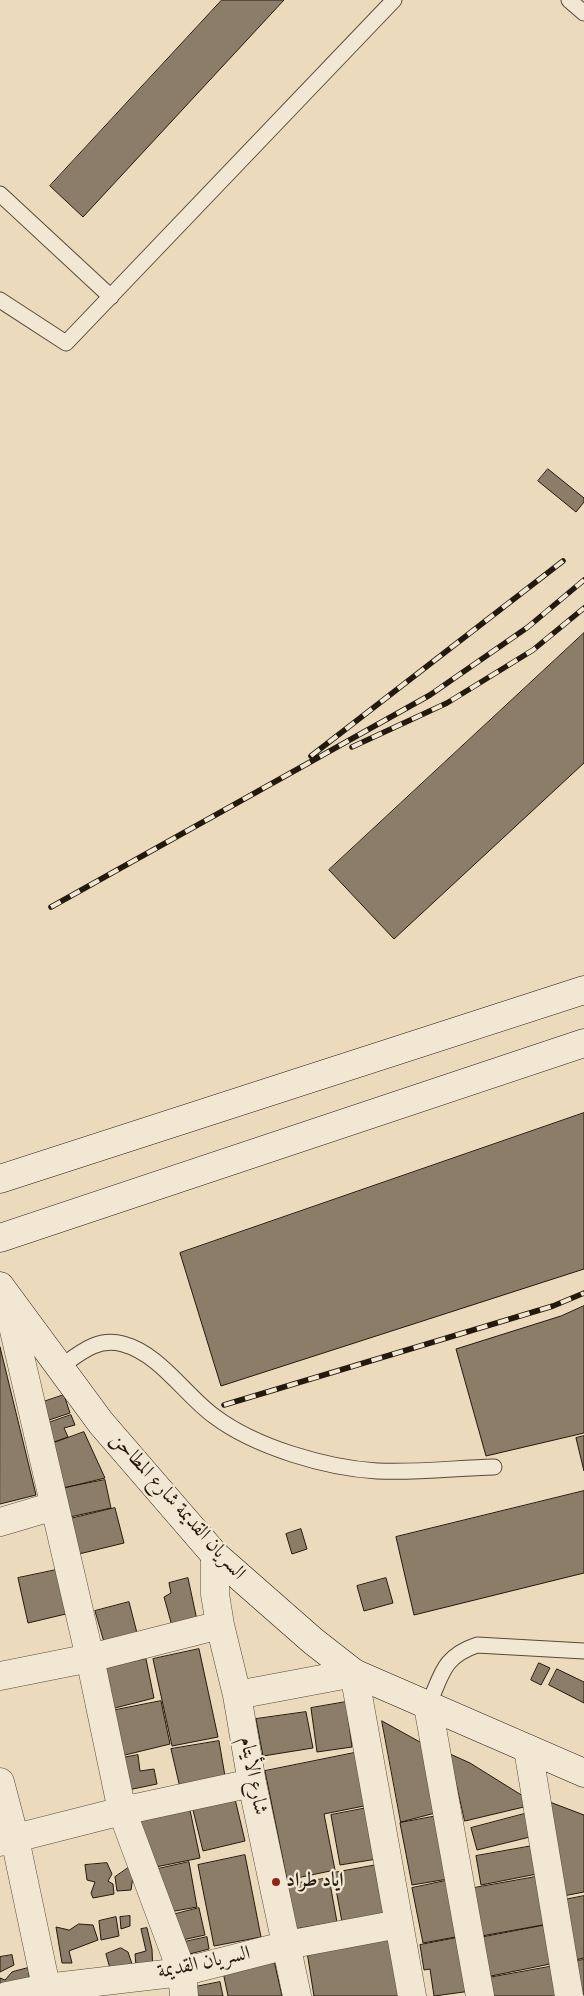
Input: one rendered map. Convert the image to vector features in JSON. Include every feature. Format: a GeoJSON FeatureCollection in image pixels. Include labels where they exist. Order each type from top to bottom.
{"type":"FeatureCollection","features":[{"type":"Feature","properties":{"kind":"street"},"geometry":{"type":"LineString","coordinates":[[0,1179],[584,990]]}},
{"type":"Feature","properties":{"kind":"street"},"geometry":{"type":"LineString","coordinates":[[0,1238],[584,1043]]}},
{"type":"Feature","properties":{"kind":"street"},"geometry":{"type":"LineString","coordinates":[[3,1291],[90,1658],[122,1811],[183,1984]]}},
{"type":"Feature","properties":{"kind":"street","name":"السريان القديمة شارع المطاحن"},"geometry":{"type":"LineString","coordinates":[[3,1291],[101,1423],[215,1555],[254,1591],[354,1674],[584,1773]]}},
{"type":"Feature","properties":{"kind":"street"},"geometry":{"type":"LineString","coordinates":[[0,1522],[54,1506]]}},
{"type":"Feature","properties":{"kind":"street","name":"شارع الأيتام"},"geometry":{"type":"LineString","coordinates":[[215,1555],[216,1594],[220,1625],[237,1695],[252,1783],[297,1996]]}},
{"type":"Feature","properties":{"kind":"street"},"geometry":{"type":"LineString","coordinates":[[0,1676],[90,1658],[220,1625]]}},
{"type":"Feature","properties":{"kind":"street"},"geometry":{"type":"LineString","coordinates":[[237,1695],[354,1674],[412,1996]]}},
{"type":"Feature","properties":{"kind":"street"},"geometry":{"type":"LineString","coordinates":[[428,1706],[480,1996]]}},
{"type":"Feature","properties":{"kind":"street"},"geometry":{"type":"LineString","coordinates":[[528,1749],[569,1996]]}},
{"type":"Feature","properties":{"kind":"street"},"geometry":{"type":"LineString","coordinates":[[0,1782],[7,1841],[47,1992]]}},
{"type":"Feature","properties":{"kind":"street"},"geometry":{"type":"LineString","coordinates":[[7,1841],[122,1811],[252,1783]]}},
{"type":"Feature","properties":{"kind":"street","name":"السريان القديمة"},"geometry":{"type":"LineString","coordinates":[[7,1996],[183,1984],[287,1945],[400,1924]]}},
{"type":"Feature","properties":{"kind":"lane"},"geometry":{"type":"LineString","coordinates":[[0,300],[66,343],[394,0]]}},
{"type":"Feature","properties":{"kind":"lane"},"geometry":{"type":"LineString","coordinates":[[569,0],[584,13]]}},
{"type":"Feature","properties":{"kind":"lane"},"geometry":{"type":"LineString","coordinates":[[0,194],[111,297]]}},
{"type":"Feature","properties":{"kind":"lane"},"geometry":{"type":"LineString","coordinates":[[59,1368],[89,1347],[104,1341],[121,1343],[141,1350],[214,1417],[251,1438],[312,1461],[377,1471],[494,1467]]}},
{"type":"Feature","properties":{"kind":"lane"},"geometry":{"type":"LineString","coordinates":[[428,1706],[448,1661],[461,1651],[477,1645],[584,1651]]}},
{"type":"Feature","properties":{"kind":"building"},"geometry":{"type":"Polygon","coordinates":[[[222,0],[284,0],[83,217],[50,186],[222,0]]]}},
{"type":"Feature","properties":{"kind":"building"},"geometry":{"type":"Polygon","coordinates":[[[548,469],[584,498],[584,502],[576,512],[538,481],[548,469]]]}},
{"type":"Feature","properties":{"kind":"building"},"geometry":{"type":"Polygon","coordinates":[[[584,633],[584,763],[394,939],[329,870],[584,633]]]}},
{"type":"Feature","properties":{"kind":"building"},"geometry":{"type":"Polygon","coordinates":[[[584,1113],[584,1269],[221,1386],[180,1253],[584,1113]]]}},
{"type":"Feature","properties":{"kind":"building"},"geometry":{"type":"Polygon","coordinates":[[[584,1306],[584,1433],[486,1456],[456,1349],[561,1316],[584,1306]]]}},
{"type":"Feature","properties":{"kind":"building"},"geometry":{"type":"Polygon","coordinates":[[[0,1347],[36,1495],[0,1504],[0,1347]]]}},
{"type":"Feature","properties":{"kind":"building"},"geometry":{"type":"Polygon","coordinates":[[[64,1395],[70,1413],[49,1420],[43,1402],[64,1395]]]}},
{"type":"Feature","properties":{"kind":"building"},"geometry":{"type":"Polygon","coordinates":[[[71,1415],[75,1425],[64,1428],[68,1437],[54,1442],[48,1423],[71,1415]]]}},
{"type":"Feature","properties":{"kind":"building"},"geometry":{"type":"Polygon","coordinates":[[[84,1432],[105,1478],[64,1488],[54,1443],[84,1432]]]}},
{"type":"Feature","properties":{"kind":"building"},"geometry":{"type":"Polygon","coordinates":[[[584,1436],[584,1471],[576,1438],[584,1436]]]}},
{"type":"Feature","properties":{"kind":"building"},"geometry":{"type":"Polygon","coordinates":[[[105,1480],[111,1508],[70,1517],[64,1488],[105,1480]]]}},
{"type":"Feature","properties":{"kind":"building"},"geometry":{"type":"Polygon","coordinates":[[[584,1491],[584,1573],[414,1615],[396,1537],[584,1491]]]}},
{"type":"Feature","properties":{"kind":"building"},"geometry":{"type":"Polygon","coordinates":[[[115,1508],[124,1543],[79,1554],[70,1519],[115,1508]]]}},
{"type":"Feature","properties":{"kind":"building"},"geometry":{"type":"Polygon","coordinates":[[[301,1529],[307,1549],[292,1554],[286,1534],[301,1529]]]}},
{"type":"Feature","properties":{"kind":"building"},"geometry":{"type":"Polygon","coordinates":[[[61,1569],[70,1613],[28,1623],[18,1578],[61,1569]]]}},
{"type":"Feature","properties":{"kind":"building"},"geometry":{"type":"Polygon","coordinates":[[[188,1578],[197,1620],[172,1626],[164,1597],[171,1593],[169,1583],[188,1578]]]}},
{"type":"Feature","properties":{"kind":"building"},"geometry":{"type":"Polygon","coordinates":[[[386,1578],[393,1603],[364,1611],[357,1586],[386,1578]]]}},
{"type":"Feature","properties":{"kind":"building"},"geometry":{"type":"Polygon","coordinates":[[[129,1602],[137,1633],[104,1642],[95,1611],[129,1602]]]}},
{"type":"Feature","properties":{"kind":"building"},"geometry":{"type":"Polygon","coordinates":[[[199,1649],[218,1737],[172,1746],[153,1659],[199,1649]]]}},
{"type":"Feature","properties":{"kind":"building"},"geometry":{"type":"Polygon","coordinates":[[[146,1659],[154,1698],[111,1709],[102,1668],[146,1659]]]}},
{"type":"Feature","properties":{"kind":"building"},"geometry":{"type":"Polygon","coordinates":[[[539,1663],[550,1668],[541,1685],[531,1680],[539,1663]]]}},
{"type":"Feature","properties":{"kind":"building"},"geometry":{"type":"Polygon","coordinates":[[[557,1669],[584,1682],[584,1703],[549,1685],[557,1669]]]}},
{"type":"Feature","properties":{"kind":"building"},"geometry":{"type":"Polygon","coordinates":[[[161,1701],[170,1744],[121,1756],[111,1711],[161,1701]]]}},
{"type":"Feature","properties":{"kind":"building"},"geometry":{"type":"Polygon","coordinates":[[[346,1702],[352,1747],[317,1752],[311,1708],[346,1702]]]}},
{"type":"Feature","properties":{"kind":"building"},"geometry":{"type":"Polygon","coordinates":[[[306,1712],[313,1748],[263,1756],[256,1719],[306,1712]]]}},
{"type":"Feature","properties":{"kind":"building"},"geometry":{"type":"Polygon","coordinates":[[[382,1721],[429,1747],[439,1812],[401,1822],[382,1721]]]}},
{"type":"Feature","properties":{"kind":"building"},"geometry":{"type":"Polygon","coordinates":[[[219,1741],[226,1782],[181,1792],[171,1749],[219,1741]]]}},
{"type":"Feature","properties":{"kind":"building"},"geometry":{"type":"Polygon","coordinates":[[[359,1752],[369,1805],[324,1814],[335,1870],[287,1880],[265,1771],[359,1752]]]}},
{"type":"Feature","properties":{"kind":"building"},"geometry":{"type":"Polygon","coordinates":[[[450,1754],[470,1763],[523,1796],[528,1806],[465,1821],[450,1754]]]}},
{"type":"Feature","properties":{"kind":"building"},"geometry":{"type":"Polygon","coordinates":[[[138,1755],[140,1771],[154,1769],[157,1784],[128,1790],[122,1758],[138,1755]]]}},
{"type":"Feature","properties":{"kind":"building"},"geometry":{"type":"Polygon","coordinates":[[[235,1799],[245,1841],[203,1851],[193,1810],[235,1799]]]}},
{"type":"Feature","properties":{"kind":"building"},"geometry":{"type":"Polygon","coordinates":[[[547,1801],[584,1815],[584,1892],[563,1896],[547,1801]]]}},
{"type":"Feature","properties":{"kind":"building"},"geometry":{"type":"Polygon","coordinates":[[[367,1808],[377,1859],[340,1865],[331,1815],[367,1808]]]}},
{"type":"Feature","properties":{"kind":"building"},"geometry":{"type":"Polygon","coordinates":[[[190,1810],[200,1858],[146,1869],[137,1821],[190,1810]]]}},
{"type":"Feature","properties":{"kind":"building"},"geometry":{"type":"Polygon","coordinates":[[[528,1813],[534,1836],[477,1850],[471,1828],[528,1813]]]}},
{"type":"Feature","properties":{"kind":"building"},"geometry":{"type":"Polygon","coordinates":[[[437,1816],[448,1879],[412,1885],[400,1823],[437,1816]]]}},
{"type":"Feature","properties":{"kind":"building"},"geometry":{"type":"Polygon","coordinates":[[[538,1845],[542,1873],[481,1885],[476,1856],[538,1845]]]}},
{"type":"Feature","properties":{"kind":"building"},"geometry":{"type":"Polygon","coordinates":[[[245,1855],[261,1937],[214,1946],[198,1865],[245,1855]]]}},
{"type":"Feature","properties":{"kind":"building"},"geometry":{"type":"Polygon","coordinates":[[[189,1862],[197,1907],[164,1913],[149,1871],[189,1862]]]}},
{"type":"Feature","properties":{"kind":"building"},"geometry":{"type":"Polygon","coordinates":[[[107,1863],[112,1874],[108,1881],[113,1884],[114,1894],[93,1898],[91,1893],[95,1882],[87,1880],[85,1865],[107,1863]]]}},
{"type":"Feature","properties":{"kind":"building"},"geometry":{"type":"Polygon","coordinates":[[[377,1865],[386,1914],[342,1922],[333,1873],[377,1865]]]}},
{"type":"Feature","properties":{"kind":"building"},"geometry":{"type":"Polygon","coordinates":[[[128,1868],[134,1870],[131,1890],[117,1891],[115,1877],[128,1868]]]}},
{"type":"Feature","properties":{"kind":"building"},"geometry":{"type":"Polygon","coordinates":[[[541,1876],[548,1924],[476,1937],[474,1888],[541,1876]]]}},
{"type":"Feature","properties":{"kind":"building"},"geometry":{"type":"Polygon","coordinates":[[[329,1878],[337,1922],[295,1929],[287,1885],[329,1878]]]}},
{"type":"Feature","properties":{"kind":"building"},"geometry":{"type":"Polygon","coordinates":[[[450,1880],[461,1936],[423,1943],[412,1888],[450,1880]]]}},
{"type":"Feature","properties":{"kind":"building"},"geometry":{"type":"Polygon","coordinates":[[[584,1896],[584,1958],[575,1960],[564,1900],[584,1896]]]}},
{"type":"Feature","properties":{"kind":"building"},"geometry":{"type":"Polygon","coordinates":[[[199,1908],[205,1935],[178,1941],[164,1917],[199,1908]]]}},
{"type":"Feature","properties":{"kind":"building"},"geometry":{"type":"Polygon","coordinates":[[[130,1916],[130,1926],[121,1929],[120,1917],[130,1916]]]}},
{"type":"Feature","properties":{"kind":"building"},"geometry":{"type":"Polygon","coordinates":[[[116,1917],[119,1936],[101,1940],[99,1921],[116,1917]]]}},
{"type":"Feature","properties":{"kind":"building"},"geometry":{"type":"Polygon","coordinates":[[[79,1924],[93,1925],[98,1940],[69,1951],[72,1963],[62,1963],[56,1927],[69,1930],[79,1924]]]}},
{"type":"Feature","properties":{"kind":"building"},"geometry":{"type":"Polygon","coordinates":[[[547,1925],[555,1963],[486,1977],[479,1938],[547,1925]]]}},
{"type":"Feature","properties":{"kind":"building"},"geometry":{"type":"Polygon","coordinates":[[[147,1928],[152,1949],[153,1974],[137,1978],[135,1954],[146,1951],[141,1929],[147,1928]]]}},
{"type":"Feature","properties":{"kind":"building"},"geometry":{"type":"Polygon","coordinates":[[[392,1936],[403,1996],[314,1996],[307,1952],[392,1936]]]}},
{"type":"Feature","properties":{"kind":"building"},"geometry":{"type":"Polygon","coordinates":[[[207,1937],[209,1949],[174,1958],[171,1945],[207,1937]]]}},
{"type":"Feature","properties":{"kind":"building"},"geometry":{"type":"Polygon","coordinates":[[[462,1937],[471,1991],[434,1996],[430,1969],[424,1970],[420,1945],[462,1937]]]}},
{"type":"Feature","properties":{"kind":"building"},"geometry":{"type":"Polygon","coordinates":[[[121,1948],[128,1952],[136,1976],[113,1980],[106,1954],[121,1948]]]}},
{"type":"Feature","properties":{"kind":"building"},"geometry":{"type":"Polygon","coordinates":[[[12,1955],[14,1965],[0,1972],[0,1957],[12,1955]]]}},
{"type":"Feature","properties":{"kind":"building"},"geometry":{"type":"Polygon","coordinates":[[[273,1956],[282,1996],[228,1996],[222,1967],[273,1956]]]}},
{"type":"Feature","properties":{"kind":"building"},"geometry":{"type":"Polygon","coordinates":[[[584,1960],[584,1994],[581,1995],[576,1961],[584,1960]]]}},
{"type":"Feature","properties":{"kind":"building"},"geometry":{"type":"Polygon","coordinates":[[[554,1966],[559,1996],[491,1996],[488,1978],[554,1966]]]}},
{"type":"Feature","properties":{"kind":"building"},"geometry":{"type":"Polygon","coordinates":[[[28,1968],[32,1996],[0,1996],[0,1978],[5,1980],[12,1972],[28,1968]]]}},
{"type":"Feature","properties":{"kind":"building"},"geometry":{"type":"Polygon","coordinates":[[[220,1982],[223,1996],[192,1996],[190,1988],[220,1982]]]}},
{"type":"Feature","properties":{"kind":"railway"},"geometry":{"type":"LineString","coordinates":[[311,756],[563,561]]}},
{"type":"Feature","properties":{"kind":"railway"},"geometry":{"type":"LineString","coordinates":[[51,907],[430,695],[528,627],[584,580]]}},
{"type":"Feature","properties":{"kind":"railway"},"geometry":{"type":"LineString","coordinates":[[352,747],[447,703],[533,650],[584,608]]}},
{"type":"Feature","properties":{"kind":"railway"},"geometry":{"type":"LineString","coordinates":[[224,1405],[553,1306],[584,1293]]}},
{"type":"Feature","properties":{"kind":"place","name":"اياد طراد"},"geometry":{"type":"Point","coordinates":[276,1882]}}]}
